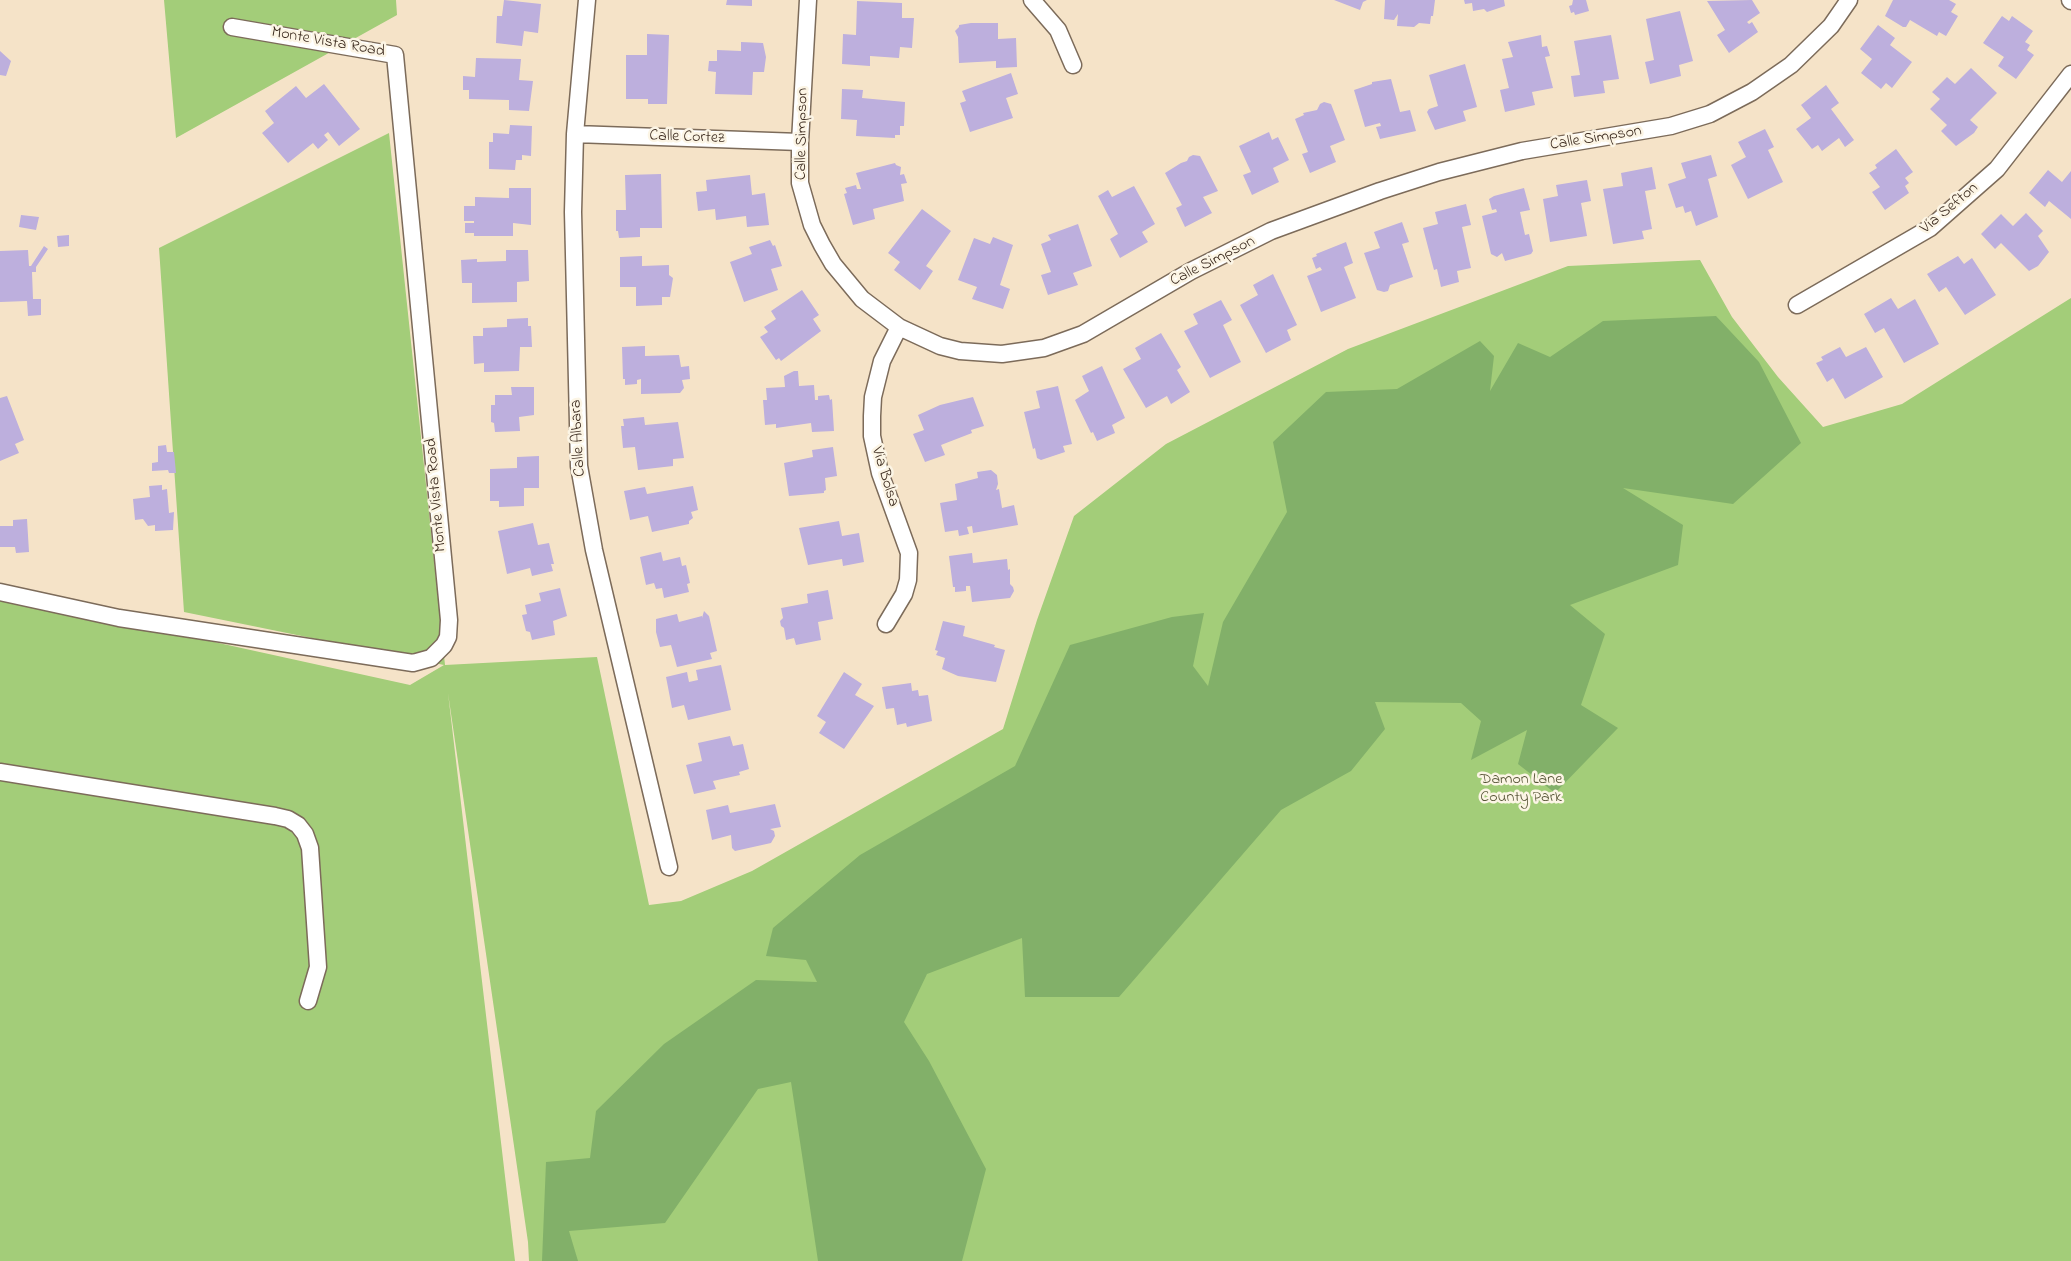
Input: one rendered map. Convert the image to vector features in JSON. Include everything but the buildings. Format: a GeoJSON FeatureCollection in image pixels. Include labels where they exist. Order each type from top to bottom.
{"type":"FeatureCollection","features":[{"type":"Feature","properties":{"kind":"street","name":"Calle Albara"},"geometry":{"type":"LineString","coordinates":[[587,0],[575,134],[573,212],[578,466],[594,550],[669,867]]}},
{"type":"Feature","properties":{"kind":"street","name":"Calle Simpson"},"geometry":{"type":"LineString","coordinates":[[808,0],[800,142],[800,184],[812,225],[833,264],[862,299],[899,327],[940,346],[981,354],[1023,352],[1063,342],[1101,324],[1191,271],[1272,231],[1380,191],[1438,172],[1522,151],[1671,126],[1710,114],[1752,92],[1791,65],[1831,26],[1849,0]]}},
{"type":"Feature","properties":{"kind":"street"},"geometry":{"type":"LineString","coordinates":[[1032,0],[1058,30],[1073,65]]}},
{"type":"Feature","properties":{"kind":"street","name":"Monte Vista Road"},"geometry":{"type":"LineString","coordinates":[[0,592],[119,618],[413,663],[431,658],[444,645],[448,637],[449,620],[395,55],[232,27]]}},
{"type":"Feature","properties":{"kind":"street","name":"Via Sefton"},"geometry":{"type":"LineString","coordinates":[[1797,305],[1930,228],[1998,169],[2071,74]]}},
{"type":"Feature","properties":{"kind":"street","name":"Calle Cortez"},"geometry":{"type":"LineString","coordinates":[[575,134],[800,142]]}},
{"type":"Feature","properties":{"kind":"street","name":"Via Bolsa"},"geometry":{"type":"LineString","coordinates":[[886,624],[904,594],[909,566],[908,553],[880,473],[872,436],[872,416],[873,397],[879,370],[899,327]]}},
{"type":"Feature","properties":{"kind":"street"},"geometry":{"type":"LineString","coordinates":[[0,772],[275,816],[288,819],[298,825],[305,834],[310,848],[318,967],[308,1001]]}},
{"type":"Feature","properties":{"kind":"green space"},"geometry":{"type":"Polygon","coordinates":[[[164,0],[396,0],[397,15],[176,138],[164,0]]]}},
{"type":"Feature","properties":{"kind":"green space","name":"Damon Lane County Park"},"geometry":{"type":"Polygon","coordinates":[[[389,133],[445,665],[597,657],[649,905],[681,901],[752,871],[1003,729],[1037,620],[1074,516],[1166,444],[1348,349],[1568,266],[1700,260],[1732,317],[1778,377],[1823,427],[1902,404],[2071,298],[2071,1261],[529,1261],[528,1242],[448,693],[515,1261],[0,1261],[0,595],[410,685],[444,665],[184,612],[159,248],[389,133]]]}},
{"type":"Feature","properties":{"kind":"green space"},"geometry":{"type":"Polygon","coordinates":[[[1716,316],[1759,362],[1801,443],[1733,504],[1623,488],[1683,525],[1678,565],[1570,605],[1605,634],[1581,705],[1618,728],[1555,793],[1518,764],[1527,730],[1471,760],[1481,721],[1461,703],[1375,702],[1385,729],[1351,771],[1281,810],[1119,997],[1025,997],[1022,938],[927,974],[904,1022],[929,1061],[986,1169],[962,1261],[818,1261],[791,1082],[758,1089],[665,1223],[569,1231],[578,1261],[542,1261],[546,1162],[590,1158],[596,1111],[664,1044],[756,980],[817,982],[806,960],[766,956],[773,928],[860,855],[1015,766],[1070,645],[1172,617],[1204,613],[1193,666],[1208,686],[1223,622],[1287,512],[1273,442],[1326,392],[1397,389],[1480,341],[1494,356],[1490,391],[1518,343],[1550,357],[1603,321],[1716,316]]]}}]}
